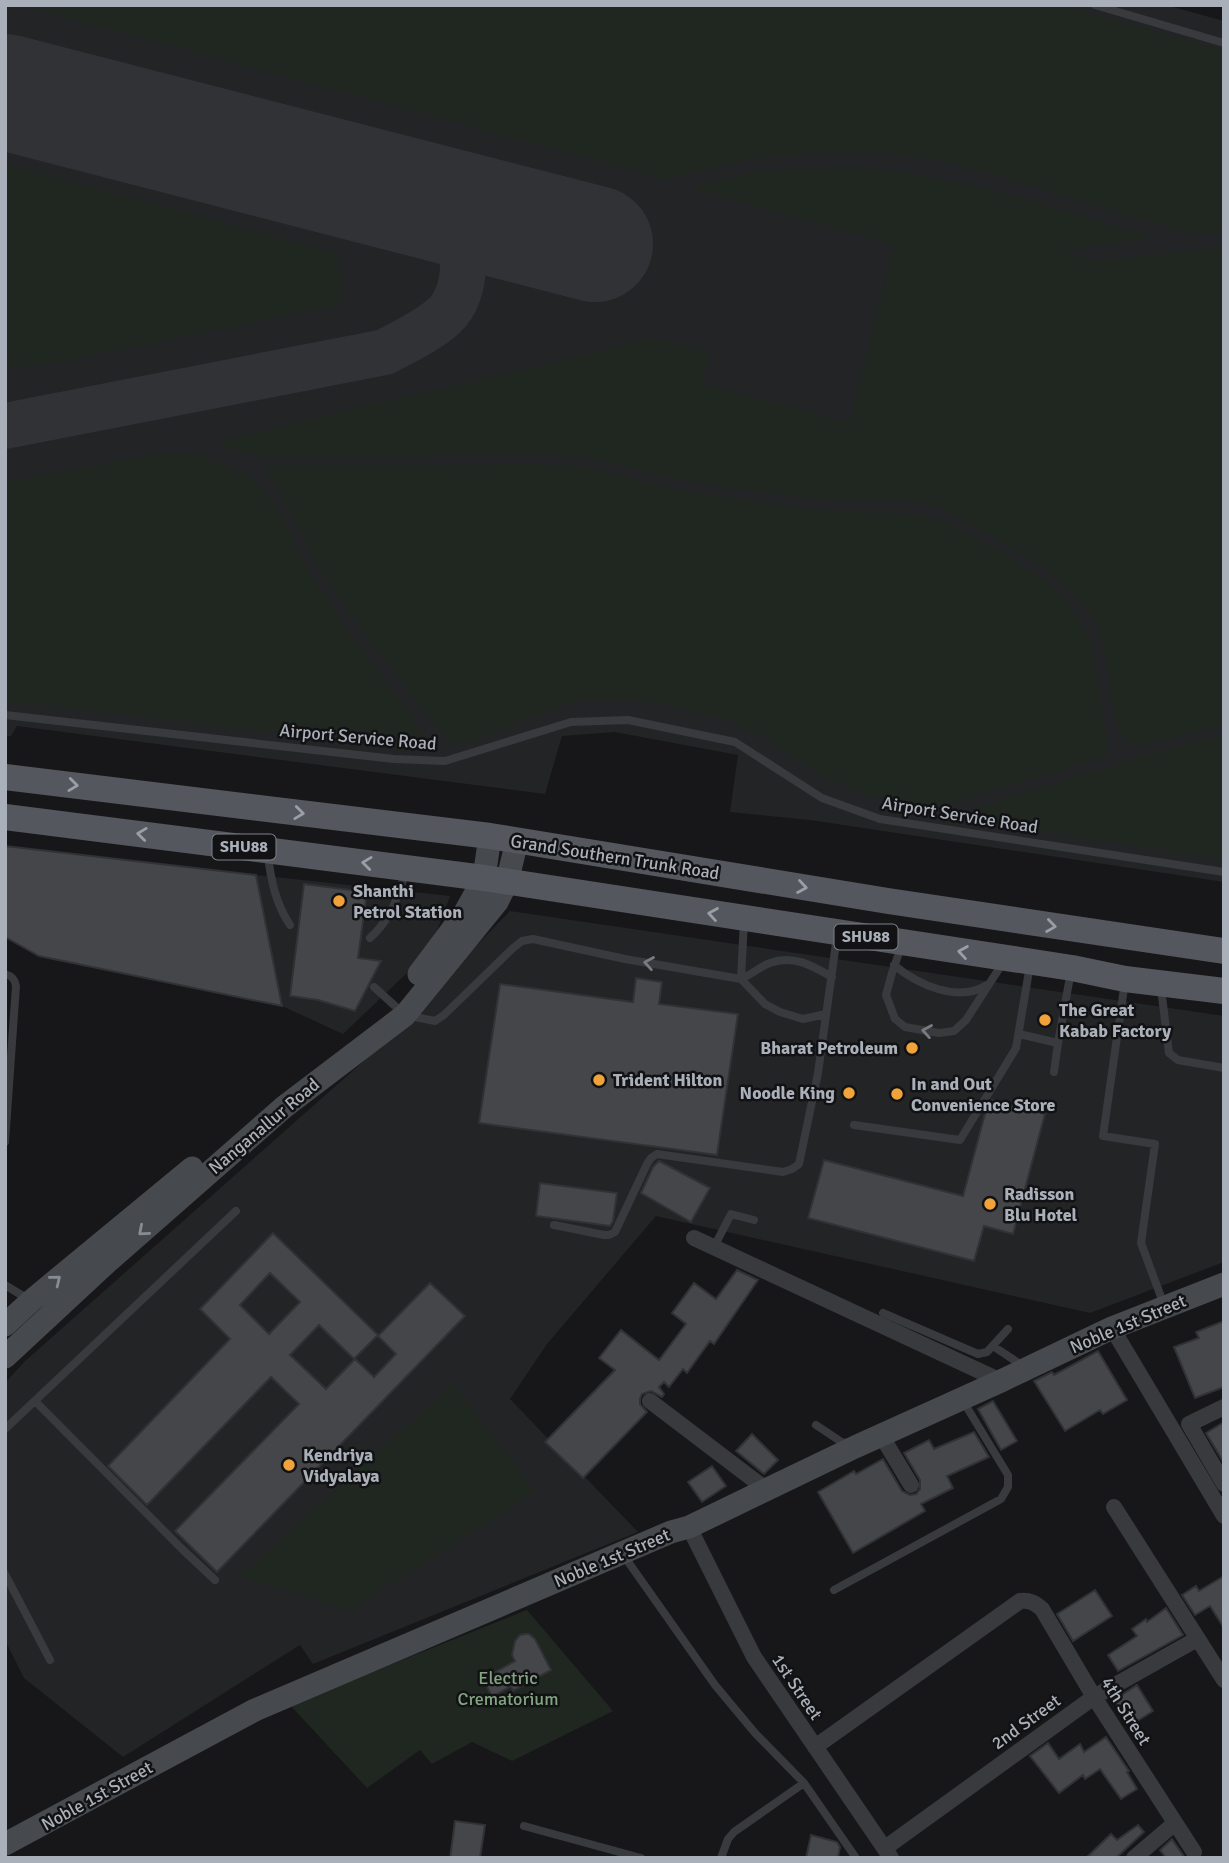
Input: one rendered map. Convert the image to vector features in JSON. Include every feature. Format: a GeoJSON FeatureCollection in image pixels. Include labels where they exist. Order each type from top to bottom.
{"type":"FeatureCollection","features":[{"type":"Feature","properties":{"kind":"main road","name":"Grand Southern Trunk Road"},"geometry":{"type":"LineString","coordinates":[[5,777],[490,836],[888,901],[1224,951]]}},
{"type":"Feature","properties":{"kind":"main road","name":"SHU88"},"geometry":{"type":"LineString","coordinates":[[5,817],[496,880],[744,918],[837,933],[898,954],[1018,960],[1224,991]]}},
{"type":"Feature","properties":{"kind":"street"},"geometry":{"type":"LineString","coordinates":[[490,836],[496,880]]}},
{"type":"Feature","properties":{"kind":"street"},"geometry":{"type":"LineString","coordinates":[[496,880],[517,841]]}},
{"type":"Feature","properties":{"kind":"street","name":"Nanganallur Road"},"geometry":{"type":"LineString","coordinates":[[5,1325],[31,1301],[254,1125],[343,1049],[399,1009],[496,902],[496,880]]}},
{"type":"Feature","properties":{"kind":"street","name":"Nanganallur Road"},"geometry":{"type":"LineString","coordinates":[[5,1357],[254,1125]]}},
{"type":"Feature","properties":{"kind":"street"},"geometry":{"type":"LineString","coordinates":[[694,1238],[1001,1381]]}},
{"type":"Feature","properties":{"kind":"street","name":"Noble 1st Street"},"geometry":{"type":"LineString","coordinates":[[5,1844],[255,1710],[689,1527],[862,1440],[961,1399],[1112,1328],[1224,1284]]}},
{"type":"Feature","properties":{"kind":"street"},"geometry":{"type":"LineString","coordinates":[[1112,1328],[1224,1516]]}},
{"type":"Feature","properties":{"kind":"street"},"geometry":{"type":"LineString","coordinates":[[650,1401],[767,1490]]}},
{"type":"Feature","properties":{"kind":"street"},"geometry":{"type":"LineString","coordinates":[[1224,1407],[1189,1424],[1224,1484]]}},
{"type":"Feature","properties":{"kind":"street"},"geometry":{"type":"LineString","coordinates":[[862,1440],[911,1485]]}},
{"type":"Feature","properties":{"kind":"street"},"geometry":{"type":"LineString","coordinates":[[1114,1507],[1224,1680]]}},
{"type":"Feature","properties":{"kind":"street","name":"1st Street"},"geometry":{"type":"LineString","coordinates":[[689,1527],[754,1657],[888,1853]]}},
{"type":"Feature","properties":{"kind":"street","name":"4th Street"},"geometry":{"type":"LineString","coordinates":[[815,1747],[1020,1601],[1028,1601],[1042,1609],[1094,1697],[1194,1852]]}},
{"type":"Feature","properties":{"kind":"street","name":"2nd Street"},"geometry":{"type":"LineString","coordinates":[[888,1853],[1094,1697],[1197,1639]]}},
{"type":"Feature","properties":{"kind":"street"},"geometry":{"type":"LineString","coordinates":[[1133,1858],[1175,1823]]}},
{"type":"Feature","properties":{"kind":"lane"},"geometry":{"type":"LineString","coordinates":[[1095,5],[1224,43]]}},
{"type":"Feature","properties":{"kind":"lane","name":"Airport Service Road"},"geometry":{"type":"LineString","coordinates":[[5,715],[394,759],[445,761],[571,722],[628,720],[735,742],[822,798],[880,819],[1224,872]]}},
{"type":"Feature","properties":{"kind":"lane"},"geometry":{"type":"LineString","coordinates":[[267,850],[275,896],[290,925]]}},
{"type":"Feature","properties":{"kind":"lane"},"geometry":{"type":"LineString","coordinates":[[370,937],[393,910],[407,868]]}},
{"type":"Feature","properties":{"kind":"lane"},"geometry":{"type":"LineString","coordinates":[[744,918],[741,979],[765,1004],[780,1012],[803,1019],[826,1014]]}},
{"type":"Feature","properties":{"kind":"lane"},"geometry":{"type":"LineString","coordinates":[[554,1225],[604,1235],[615,1232],[647,1164],[657,1154],[783,1172],[792,1170],[799,1164],[817,1073],[837,933]]}},
{"type":"Feature","properties":{"kind":"lane"},"geometry":{"type":"LineString","coordinates":[[374,987],[399,1009],[435,1021],[512,949],[522,941],[533,939],[625,959],[741,979],[770,963],[784,960],[799,960],[832,977]]}},
{"type":"Feature","properties":{"kind":"lane"},"geometry":{"type":"LineString","coordinates":[[898,954],[886,995],[895,1019],[905,1027],[939,1033],[954,1031],[966,1020],[990,984]]}},
{"type":"Feature","properties":{"kind":"lane"},"geometry":{"type":"LineString","coordinates":[[898,954],[904,974],[923,985],[963,992],[990,984],[1018,960]]}},
{"type":"Feature","properties":{"kind":"lane"},"geometry":{"type":"LineString","coordinates":[[854,1125],[960,1140],[1016,1048],[1019,1034],[1018,960]]}},
{"type":"Feature","properties":{"kind":"lane"},"geometry":{"type":"LineString","coordinates":[[1055,1072],[1072,968]]}},
{"type":"Feature","properties":{"kind":"lane"},"geometry":{"type":"LineString","coordinates":[[5,974],[16,981],[16,986],[5,1142]]}},
{"type":"Feature","properties":{"kind":"lane"},"geometry":{"type":"LineString","coordinates":[[1125,978],[1103,1136],[1155,1144],[1141,1243],[1165,1307]]}},
{"type":"Feature","properties":{"kind":"lane"},"geometry":{"type":"LineString","coordinates":[[1161,983],[1169,1053],[1178,1060],[1224,1068]]}},
{"type":"Feature","properties":{"kind":"lane"},"geometry":{"type":"LineString","coordinates":[[1019,1034],[1058,1043]]}},
{"type":"Feature","properties":{"kind":"lane"},"geometry":{"type":"LineString","coordinates":[[5,1429],[236,1211]]}},
{"type":"Feature","properties":{"kind":"lane"},"geometry":{"type":"LineString","coordinates":[[715,1247],[731,1214],[754,1220]]}},
{"type":"Feature","properties":{"kind":"lane"},"geometry":{"type":"LineString","coordinates":[[5,1285],[31,1301]]}},
{"type":"Feature","properties":{"kind":"lane"},"geometry":{"type":"LineString","coordinates":[[883,1313],[978,1354],[987,1352],[1007,1329]]}},
{"type":"Feature","properties":{"kind":"lane"},"geometry":{"type":"LineString","coordinates":[[993,1346],[1027,1368]]}},
{"type":"Feature","properties":{"kind":"lane"},"geometry":{"type":"LineString","coordinates":[[834,1590],[1002,1499],[1008,1487],[1008,1475],[961,1399]]}},
{"type":"Feature","properties":{"kind":"lane"},"geometry":{"type":"LineString","coordinates":[[35,1401],[215,1580]]}},
{"type":"Feature","properties":{"kind":"lane"},"geometry":{"type":"LineString","coordinates":[[816,1425],[843,1443],[862,1440]]}},
{"type":"Feature","properties":{"kind":"lane"},"geometry":{"type":"LineString","coordinates":[[622,1553],[715,1685],[755,1733],[804,1783],[856,1858]]}},
{"type":"Feature","properties":{"kind":"lane"},"geometry":{"type":"LineString","coordinates":[[5,1574],[50,1660]]}},
{"type":"Feature","properties":{"kind":"lane"},"geometry":{"type":"LineString","coordinates":[[721,1858],[728,1839],[734,1832],[804,1783]]}},
{"type":"Feature","properties":{"kind":"lane"},"geometry":{"type":"LineString","coordinates":[[524,1826],[641,1858]]}},
{"type":"Feature","properties":{"kind":"shaded area"},"geometry":{"type":"Polygon","coordinates":[[[5,5],[1166,5],[1224,21],[1224,882],[810,820],[730,812],[738,755],[615,732],[562,736],[545,794],[17,726],[11,736],[5,736],[5,5]]]}},
{"type":"Feature","properties":{"kind":"shaded area","name":"Shanthi Petrol Station"},"geometry":{"type":"Polygon","coordinates":[[[256,875],[450,896],[429,952],[343,1034],[282,1006],[256,875]]]}},
{"type":"Feature","properties":{"kind":"shaded area"},"geometry":{"type":"Polygon","coordinates":[[[510,911],[1224,1016],[1224,1262],[1090,1313],[656,1216],[547,1344],[510,1399],[638,1532],[313,1664],[300,1645],[123,1757],[24,1678],[5,1640],[5,1383],[24,1362],[365,1060],[510,911]]]}},
{"type":"Feature","properties":{"kind":"green space"},"geometry":{"type":"Polygon","coordinates":[[[21,5],[1069,5],[1224,51],[1224,232],[1195,235],[954,163],[889,153],[812,153],[746,159],[665,179],[21,5]]]}},
{"type":"Feature","properties":{"kind":"green space"},"geometry":{"type":"Polygon","coordinates":[[[5,164],[332,252],[338,261],[343,288],[337,305],[55,363],[23,367],[5,364],[5,164]]]}},
{"type":"Feature","properties":{"kind":"green space"},"geometry":{"type":"Polygon","coordinates":[[[872,169],[950,180],[1018,197],[1151,238],[1060,250],[1096,261],[1224,247],[1224,724],[1151,743],[1136,744],[1125,739],[1117,727],[1101,632],[1079,597],[1037,562],[941,508],[912,500],[836,500],[729,489],[573,455],[525,453],[288,457],[244,453],[212,443],[654,338],[710,353],[702,384],[849,423],[894,245],[691,188],[750,172],[872,169]]]}},
{"type":"Feature","properties":{"kind":"green space"},"geometry":{"type":"Polygon","coordinates":[[[170,452],[198,455],[229,467],[251,478],[267,496],[282,516],[303,562],[350,635],[411,716],[422,736],[419,748],[408,752],[207,724],[5,701],[5,482],[170,452]]]}},
{"type":"Feature","properties":{"kind":"green space"},"geometry":{"type":"Polygon","coordinates":[[[540,464],[589,467],[656,486],[738,499],[816,510],[917,515],[941,522],[1004,554],[1035,574],[1060,594],[1079,620],[1091,644],[1107,740],[1106,751],[1101,757],[929,810],[869,796],[820,774],[768,739],[729,720],[647,701],[582,699],[476,740],[459,744],[449,741],[333,590],[264,466],[540,464]]]}},
{"type":"Feature","properties":{"kind":"green space"},"geometry":{"type":"Polygon","coordinates":[[[1224,736],[1224,860],[952,816],[1140,757],[1224,736]]]}},
{"type":"Feature","properties":{"kind":"green space"},"geometry":{"type":"Polygon","coordinates":[[[453,1384],[535,1491],[351,1610],[240,1576],[453,1384]]]}},
{"type":"Feature","properties":{"kind":"green space","name":"Electric Crematorium"},"geometry":{"type":"Polygon","coordinates":[[[527,1610],[613,1711],[512,1761],[472,1742],[432,1764],[420,1750],[367,1788],[290,1705],[527,1610]]]}},
{"type":"Feature","properties":{"kind":"building"},"geometry":{"type":"Polygon","coordinates":[[[5,846],[256,875],[282,1006],[39,956],[5,937],[5,846]]]}},
{"type":"Feature","properties":{"kind":"building"},"geometry":{"type":"Polygon","coordinates":[[[304,884],[367,892],[358,958],[381,961],[355,1011],[318,1000],[290,996],[304,884]]]}},
{"type":"Feature","properties":{"kind":"building"},"geometry":{"type":"Polygon","coordinates":[[[636,978],[662,982],[659,1004],[738,1014],[717,1155],[479,1123],[500,984],[633,1002],[636,978]]]}},
{"type":"Feature","properties":{"kind":"building"},"geometry":{"type":"Polygon","coordinates":[[[992,1100],[1045,1114],[1013,1234],[984,1226],[974,1261],[808,1218],[824,1160],[963,1196],[986,1110],[992,1100]]]}},
{"type":"Feature","properties":{"kind":"building"},"geometry":{"type":"Polygon","coordinates":[[[659,1161],[710,1188],[691,1222],[641,1193],[653,1167],[659,1161]]]}},
{"type":"Feature","properties":{"kind":"building"},"geometry":{"type":"Polygon","coordinates":[[[540,1183],[617,1193],[613,1221],[610,1226],[536,1216],[540,1183]]]}},
{"type":"Feature","properties":{"kind":"building"},"geometry":{"type":"Polygon","coordinates":[[[273,1233],[378,1335],[354,1359],[319,1325],[290,1355],[326,1389],[355,1359],[374,1377],[396,1354],[378,1336],[430,1283],[465,1316],[217,1572],[175,1531],[299,1404],[271,1377],[147,1505],[108,1466],[230,1339],[200,1309],[273,1233]],[[270,1273],[240,1305],[269,1334],[300,1302],[270,1273]]]}},
{"type":"Feature","properties":{"kind":"building"},"geometry":{"type":"Polygon","coordinates":[[[737,1270],[758,1280],[714,1344],[710,1341],[687,1373],[683,1369],[669,1387],[664,1382],[659,1387],[664,1394],[662,1397],[651,1391],[642,1394],[640,1404],[647,1412],[583,1478],[545,1442],[615,1370],[599,1358],[621,1330],[659,1360],[686,1324],[672,1313],[694,1283],[716,1299],[737,1270]]]}},
{"type":"Feature","properties":{"kind":"building"},"geometry":{"type":"Polygon","coordinates":[[[1224,1321],[1224,1387],[1195,1398],[1174,1347],[1199,1338],[1196,1332],[1224,1321]]]}},
{"type":"Feature","properties":{"kind":"building"},"geometry":{"type":"Polygon","coordinates":[[[1098,1351],[1127,1400],[1103,1414],[1100,1410],[1065,1431],[1034,1381],[1052,1372],[1054,1375],[1098,1351]]]}},
{"type":"Feature","properties":{"kind":"building"},"geometry":{"type":"Polygon","coordinates":[[[993,1401],[1017,1441],[1001,1450],[978,1409],[993,1401]]]}},
{"type":"Feature","properties":{"kind":"building"},"geometry":{"type":"Polygon","coordinates":[[[1224,1422],[1224,1463],[1206,1433],[1224,1422]]]}},
{"type":"Feature","properties":{"kind":"building"},"geometry":{"type":"Polygon","coordinates":[[[974,1432],[989,1457],[947,1476],[953,1488],[921,1504],[925,1511],[853,1553],[818,1492],[854,1471],[856,1474],[883,1459],[902,1491],[910,1495],[916,1494],[920,1489],[920,1480],[904,1453],[929,1440],[934,1449],[974,1432]]]}},
{"type":"Feature","properties":{"kind":"building"},"geometry":{"type":"Polygon","coordinates":[[[752,1434],[778,1460],[764,1474],[736,1451],[752,1434]]]}},
{"type":"Feature","properties":{"kind":"building"},"geometry":{"type":"Polygon","coordinates":[[[712,1466],[726,1486],[702,1502],[688,1482],[712,1466]]]}},
{"type":"Feature","properties":{"kind":"building"},"geometry":{"type":"Polygon","coordinates":[[[1224,1576],[1224,1628],[1210,1606],[1195,1615],[1182,1595],[1196,1586],[1199,1591],[1224,1576]]]}},
{"type":"Feature","properties":{"kind":"building"},"geometry":{"type":"Polygon","coordinates":[[[1095,1590],[1112,1616],[1073,1641],[1057,1614],[1095,1590]]]}},
{"type":"Feature","properties":{"kind":"building"},"geometry":{"type":"Polygon","coordinates":[[[1166,1608],[1183,1635],[1118,1671],[1108,1655],[1137,1636],[1132,1629],[1166,1608]]]}},
{"type":"Feature","properties":{"kind":"building"},"geometry":{"type":"Polygon","coordinates":[[[529,1634],[535,1639],[551,1670],[513,1691],[511,1686],[492,1697],[483,1679],[515,1661],[512,1655],[515,1641],[520,1635],[529,1634]]]}},
{"type":"Feature","properties":{"kind":"building"},"geometry":{"type":"Polygon","coordinates":[[[1137,1685],[1153,1711],[1131,1725],[1114,1700],[1137,1685]]]}},
{"type":"Feature","properties":{"kind":"building"},"geometry":{"type":"Polygon","coordinates":[[[1106,1737],[1129,1771],[1127,1772],[1137,1789],[1121,1799],[1100,1769],[1085,1779],[1083,1775],[1059,1793],[1030,1756],[1048,1743],[1059,1759],[1080,1744],[1084,1752],[1106,1737]]]}},
{"type":"Feature","properties":{"kind":"building"},"geometry":{"type":"Polygon","coordinates":[[[455,1821],[485,1825],[480,1858],[450,1858],[455,1821]]]}},
{"type":"Feature","properties":{"kind":"building"},"geometry":{"type":"Polygon","coordinates":[[[1138,1825],[1144,1832],[1116,1858],[1086,1858],[1111,1834],[1117,1840],[1138,1825]]]}},
{"type":"Feature","properties":{"kind":"building"},"geometry":{"type":"Polygon","coordinates":[[[811,1835],[837,1842],[840,1847],[838,1858],[806,1858],[811,1835]]]}},
{"type":"Feature","properties":{"kind":"building"},"geometry":{"type":"Polygon","coordinates":[[[1172,1839],[1185,1858],[1166,1858],[1160,1850],[1172,1839]]]}},
{"type":"Feature","properties":{"kind":"taxiway"},"geometry":{"type":"LineString","coordinates":[[5,426],[385,352],[408,340],[445,315],[453,305],[462,280],[462,251],[455,225],[448,214],[430,201]]}},
{"type":"Feature","properties":{"kind":"runway"},"geometry":{"type":"LineString","coordinates":[[5,92],[595,244]]}},
{"type":"Feature","properties":{"kind":"place","name":"Shanthi Petrol Station"},"geometry":{"type":"Point","coordinates":[339,901]}},
{"type":"Feature","properties":{"kind":"place","name":"The Great Kabab Factory"},"geometry":{"type":"Point","coordinates":[1045,1020]}},
{"type":"Feature","properties":{"kind":"place","name":"Bharat Petroleum"},"geometry":{"type":"Point","coordinates":[912,1048]}},
{"type":"Feature","properties":{"kind":"place","name":"Trident Hilton"},"geometry":{"type":"Point","coordinates":[599,1080]}},
{"type":"Feature","properties":{"kind":"place","name":"Noodle King"},"geometry":{"type":"Point","coordinates":[849,1093]}},
{"type":"Feature","properties":{"kind":"place","name":"In and Out Convenience Store"},"geometry":{"type":"Point","coordinates":[897,1094]}},
{"type":"Feature","properties":{"kind":"place","name":"Radisson Blu Hotel"},"geometry":{"type":"Point","coordinates":[990,1204]}},
{"type":"Feature","properties":{"kind":"place","name":"Kendriya Vidyalaya"},"geometry":{"type":"Point","coordinates":[289,1465]}}]}
